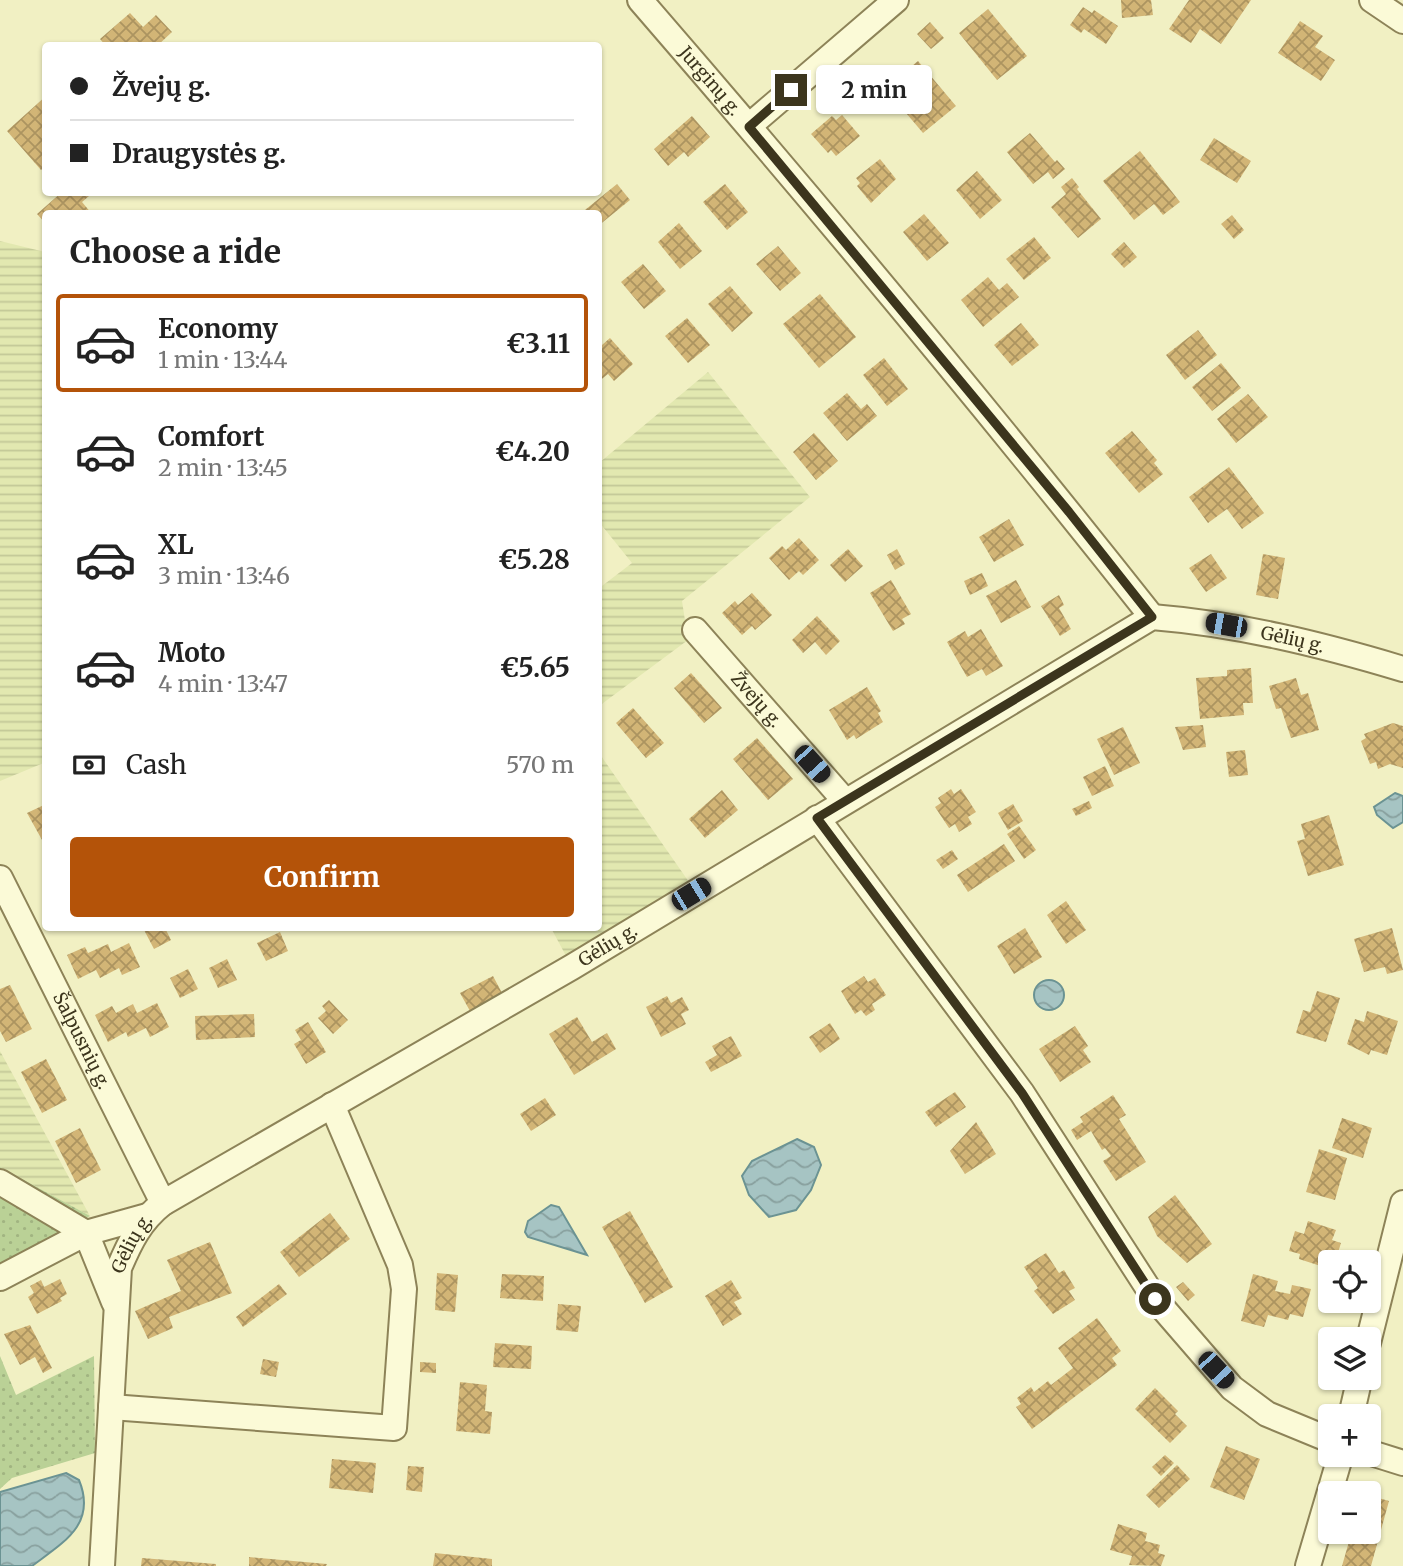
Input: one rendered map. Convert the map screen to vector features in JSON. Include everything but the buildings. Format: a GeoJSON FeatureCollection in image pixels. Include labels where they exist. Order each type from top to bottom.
{"type":"FeatureCollection","features":[{"type":"Feature","properties":{"kind":"street","name":"Jurginų g."},"geometry":{"type":"LineString","coordinates":[[640,0],[1069,512],[1152,617]]}},
{"type":"Feature","properties":{"kind":"street"},"geometry":{"type":"LineString","coordinates":[[749,127],[896,0]]}},
{"type":"Feature","properties":{"kind":"street"},"geometry":{"type":"LineString","coordinates":[[1373,0],[1403,21]]}},
{"type":"Feature","properties":{"kind":"street","name":"Gėlių g."},"geometry":{"type":"LineString","coordinates":[[102,1566],[119,1268],[130,1241],[155,1210],[572,967],[1152,617],[1205,621],[1268,633],[1403,669]]}},
{"type":"Feature","properties":{"kind":"street","name":"Žvejų g."},"geometry":{"type":"LineString","coordinates":[[695,629],[845,801]]}},
{"type":"Feature","properties":{"kind":"street"},"geometry":{"type":"LineString","coordinates":[[817,818],[1022,1093],[1155,1299],[1232,1388],[1267,1414],[1318,1435]]}},
{"type":"Feature","properties":{"kind":"street","name":"Šalpusnių g."},"geometry":{"type":"LineString","coordinates":[[0,878],[155,1210]]}},
{"type":"Feature","properties":{"kind":"street"},"geometry":{"type":"LineString","coordinates":[[111,1407],[394,1428],[404,1289],[400,1265],[332,1105]]}},
{"type":"Feature","properties":{"kind":"street"},"geometry":{"type":"LineString","coordinates":[[0,1182],[86,1233],[115,1304]]}},
{"type":"Feature","properties":{"kind":"street"},"geometry":{"type":"LineString","coordinates":[[1372,1327],[1403,1203]]}},
{"type":"Feature","properties":{"kind":"street"},"geometry":{"type":"LineString","coordinates":[[0,1278],[86,1233],[155,1210]]}},
{"type":"Feature","properties":{"kind":"street"},"geometry":{"type":"LineString","coordinates":[[1381,1456],[1403,1463]]}},
{"type":"Feature","properties":{"kind":"street"},"geometry":{"type":"LineString","coordinates":[[1308,1566],[1337,1467]]}},
{"type":"Feature","properties":{"kind":"green space"},"geometry":{"type":"Polygon","coordinates":[[[0,241],[42,251],[42,764],[0,781],[0,241]]]}},
{"type":"Feature","properties":{"kind":"green space"},"geometry":{"type":"Polygon","coordinates":[[[708,372],[810,497],[682,601],[688,640],[602,704],[602,586],[632,563],[602,526],[602,460],[708,372]]]}},
{"type":"Feature","properties":{"kind":"green space"},"geometry":{"type":"Polygon","coordinates":[[[602,757],[696,892],[572,967],[553,931],[602,931],[602,757]]]}},
{"type":"Feature","properties":{"kind":"green space"},"geometry":{"type":"Polygon","coordinates":[[[0,1051],[90,1216],[0,1167],[0,1051]]]}},
{"type":"Feature","properties":{"kind":"green space"},"geometry":{"type":"Polygon","coordinates":[[[0,1167],[90,1216],[0,1264],[0,1167]]]}},
{"type":"Feature","properties":{"kind":"green space"},"geometry":{"type":"Polygon","coordinates":[[[0,1356],[16,1395],[94,1356],[95,1453],[12,1478],[0,1489],[0,1356]]]}},
{"type":"Feature","properties":{"kind":"water"},"geometry":{"type":"Polygon","coordinates":[[[1395,793],[1403,796],[1403,822],[1393,828],[1377,815],[1374,807],[1395,793]]]}},
{"type":"Feature","properties":{"kind":"water"},"geometry":{"type":"Polygon","coordinates":[[[1049,980],[1060,984],[1064,995],[1060,1006],[1049,1010],[1038,1006],[1034,995],[1038,984],[1049,980]]]}},
{"type":"Feature","properties":{"kind":"water"},"geometry":{"type":"Polygon","coordinates":[[[797,1139],[814,1147],[821,1165],[811,1190],[796,1210],[769,1217],[749,1195],[742,1176],[752,1161],[797,1139]]]}},
{"type":"Feature","properties":{"kind":"water"},"geometry":{"type":"Polygon","coordinates":[[[551,1205],[559,1207],[587,1255],[528,1237],[525,1232],[528,1221],[551,1205]]]}},
{"type":"Feature","properties":{"kind":"water"},"geometry":{"type":"Polygon","coordinates":[[[66,1473],[79,1480],[83,1495],[84,1509],[74,1531],[32,1566],[0,1566],[0,1492],[66,1473]]]}},
{"type":"Feature","properties":{"kind":"route"},"geometry":{"type":"LineString","coordinates":[[791,90],[749,127],[1069,512],[1152,617],[817,818],[1022,1093],[1155,1299]]}}]}
